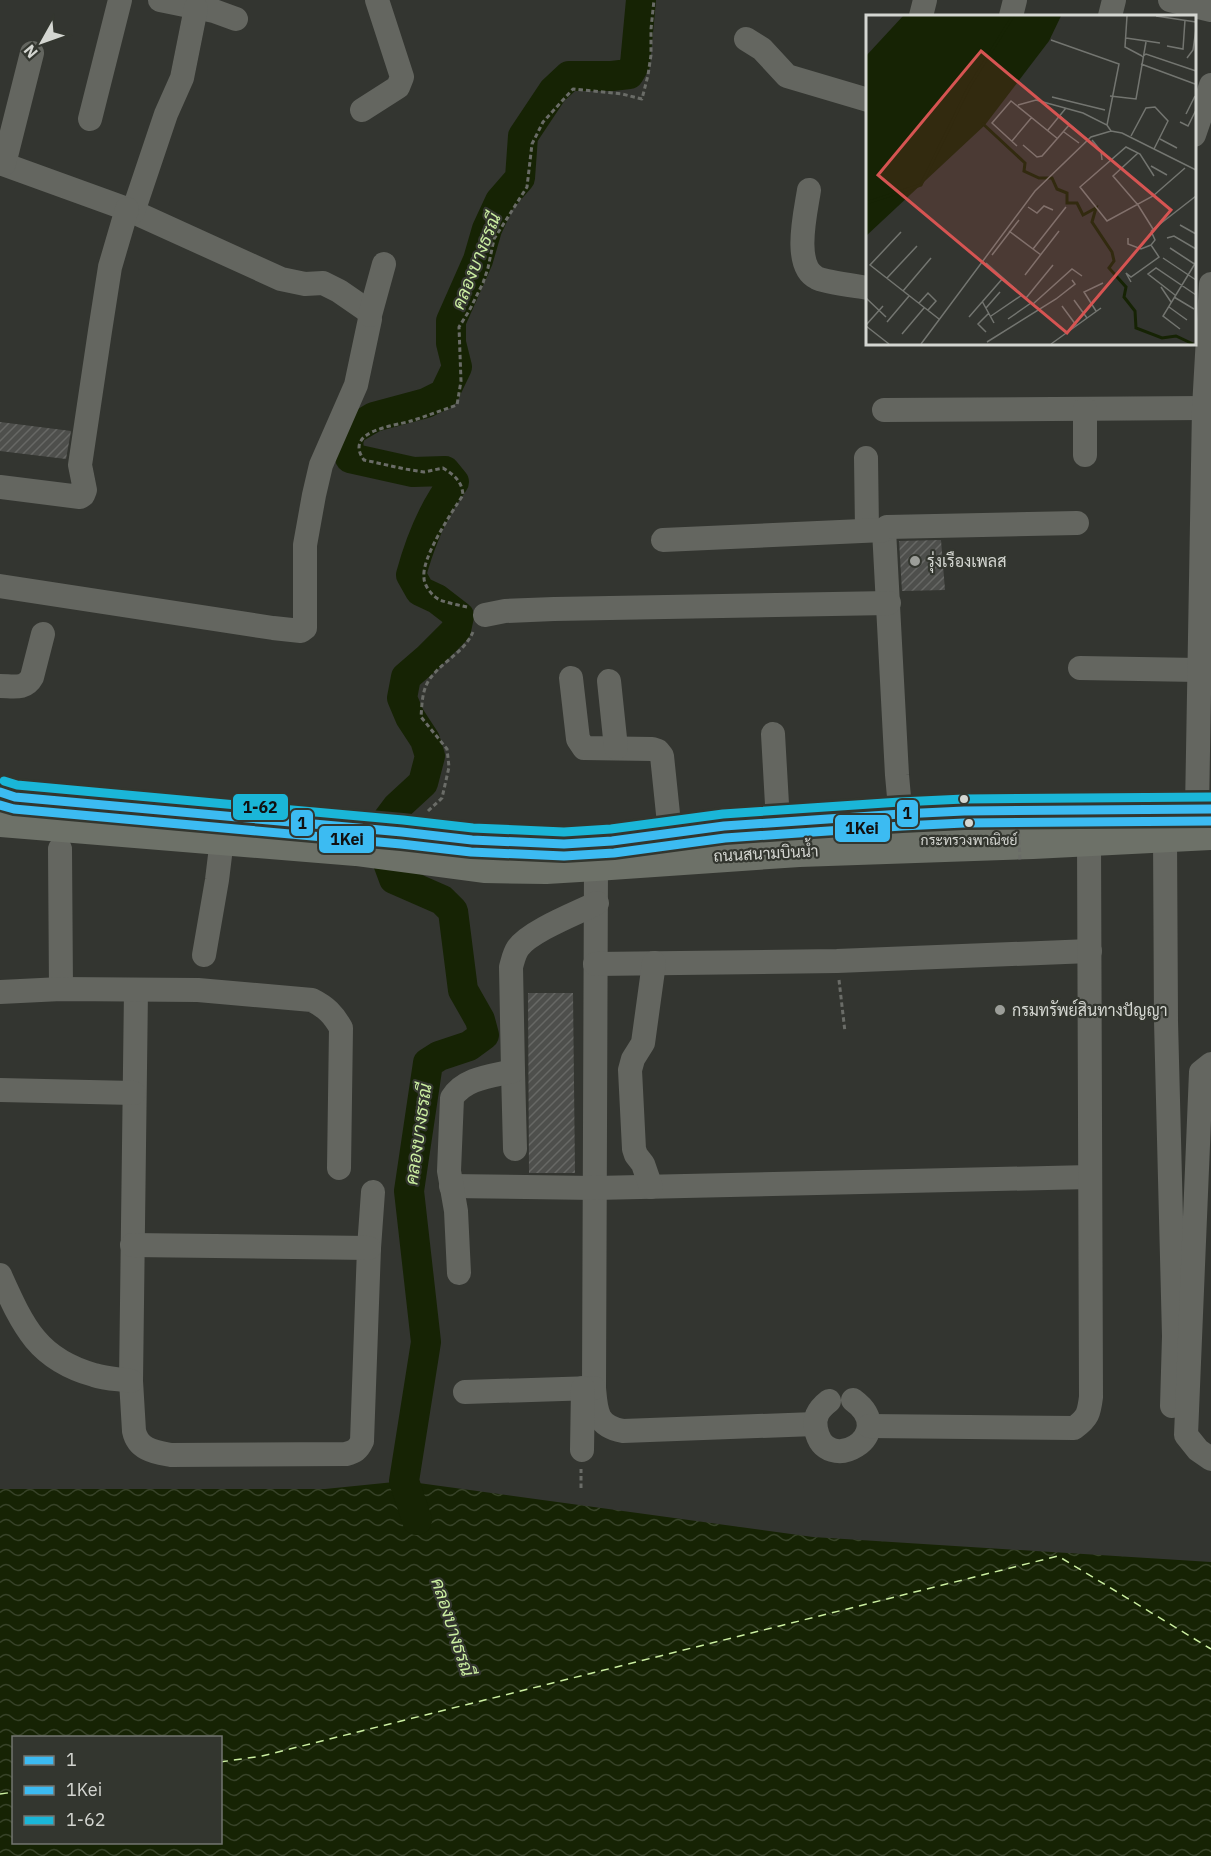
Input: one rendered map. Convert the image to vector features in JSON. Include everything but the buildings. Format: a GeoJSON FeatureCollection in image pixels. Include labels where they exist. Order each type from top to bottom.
{"type":"FeatureCollection","features":[{"type":"Feature","properties":{"kind":"main road","name":"ถนนสนามบินน้ำ"},"geometry":{"type":"LineString","coordinates":[[0,792],[15,796],[356,839]]}},
{"type":"Feature","properties":{"kind":"main road","name":"ถนนสนามบินน้ำ"},"geometry":{"type":"LineString","coordinates":[[0,821],[222,839],[356,839],[564,844],[612,841],[778,822],[964,811],[1206,817]]}},
{"type":"Feature","properties":{"kind":"main road","name":"ถนนสนามบินน้ำ"},"geometry":{"type":"LineString","coordinates":[[406,840],[484,867],[546,867],[755,853],[1165,836],[1206,817]]}},
{"type":"Feature","properties":{"kind":"street"},"geometry":{"type":"LineString","coordinates":[[90,119],[120,0]]}},
{"type":"Feature","properties":{"kind":"street"},"geometry":{"type":"LineString","coordinates":[[0,487],[80,497],[84,493],[80,465],[110,267],[166,114],[216,9],[160,0]]}},
{"type":"Feature","properties":{"kind":"street"},"geometry":{"type":"LineString","coordinates":[[362,110],[398,87],[402,77],[377,0]]}},
{"type":"Feature","properties":{"kind":"street"},"geometry":{"type":"LineString","coordinates":[[921,15],[925,0]]}},
{"type":"Feature","properties":{"kind":"street"},"geometry":{"type":"LineString","coordinates":[[1011,15],[1015,0]]}},
{"type":"Feature","properties":{"kind":"street"},"geometry":{"type":"LineString","coordinates":[[1110,15],[1114,0]]}},
{"type":"Feature","properties":{"kind":"street"},"geometry":{"type":"LineString","coordinates":[[1170,0],[1211,10]]}},
{"type":"Feature","properties":{"kind":"street"},"geometry":{"type":"LineString","coordinates":[[746,39],[762,49],[788,76],[866,100]]}},
{"type":"Feature","properties":{"kind":"street"},"geometry":{"type":"LineString","coordinates":[[33,53],[2,164],[130,210],[281,279],[305,284],[323,283],[339,291],[368,311],[370,315]]}},
{"type":"Feature","properties":{"kind":"street"},"geometry":{"type":"LineString","coordinates":[[1196,129],[1211,85]]}},
{"type":"Feature","properties":{"kind":"street"},"geometry":{"type":"LineString","coordinates":[[809,190],[801,249],[808,270],[817,278],[866,288]]}},
{"type":"Feature","properties":{"kind":"street"},"geometry":{"type":"LineString","coordinates":[[0,586],[273,628],[301,631],[305,628],[305,545],[314,495],[321,465],[356,385],[370,315],[384,264]]}},
{"type":"Feature","properties":{"kind":"street"},"geometry":{"type":"LineString","coordinates":[[1196,280],[1211,284],[1205,346],[1204,408],[1207,446],[1205,637],[1199,670],[1206,817]]}},
{"type":"Feature","properties":{"kind":"street"},"geometry":{"type":"LineString","coordinates":[[884,410],[1204,408]]}},
{"type":"Feature","properties":{"kind":"street"},"geometry":{"type":"LineString","coordinates":[[1085,409],[1085,455]]}},
{"type":"Feature","properties":{"kind":"street"},"geometry":{"type":"LineString","coordinates":[[866,458],[889,603],[903,847]]}},
{"type":"Feature","properties":{"kind":"street"},"geometry":{"type":"LineString","coordinates":[[663,540],[876,530],[887,527],[1077,523]]}},
{"type":"Feature","properties":{"kind":"street"},"geometry":{"type":"LineString","coordinates":[[485,615],[504,611],[554,609],[889,603]]}},
{"type":"Feature","properties":{"kind":"street"},"geometry":{"type":"LineString","coordinates":[[0,686],[24,687],[28,684],[32,677],[43,634]]}},
{"type":"Feature","properties":{"kind":"street"},"geometry":{"type":"LineString","coordinates":[[1080,668],[1199,670]]}},
{"type":"Feature","properties":{"kind":"street"},"geometry":{"type":"LineString","coordinates":[[571,678],[578,740],[584,748],[652,749],[658,751],[662,756],[670,833]]}},
{"type":"Feature","properties":{"kind":"street"},"geometry":{"type":"LineString","coordinates":[[609,681],[616,748]]}},
{"type":"Feature","properties":{"kind":"street"},"geometry":{"type":"LineString","coordinates":[[773,734],[778,822]]}},
{"type":"Feature","properties":{"kind":"street"},"geometry":{"type":"LineString","coordinates":[[1165,836],[1166,1021],[1174,1336],[1172,1406]]}},
{"type":"Feature","properties":{"kind":"street"},"geometry":{"type":"LineString","coordinates":[[204,955],[222,839]]}},
{"type":"Feature","properties":{"kind":"street"},"geometry":{"type":"LineString","coordinates":[[869,1426],[1074,1428],[1090,1412],[1089,840]]}},
{"type":"Feature","properties":{"kind":"street"},"geometry":{"type":"LineString","coordinates":[[60,849],[61,989]]}},
{"type":"Feature","properties":{"kind":"street"},"geometry":{"type":"LineString","coordinates":[[582,1450],[588,1388],[595,1188],[596,865]]}},
{"type":"Feature","properties":{"kind":"street"},"geometry":{"type":"LineString","coordinates":[[515,1149],[511,967],[514,954],[530,938],[597,903]]}},
{"type":"Feature","properties":{"kind":"street"},"geometry":{"type":"LineString","coordinates":[[595,964],[837,961],[1090,951]]}},
{"type":"Feature","properties":{"kind":"street"},"geometry":{"type":"LineString","coordinates":[[651,1186],[643,1164],[634,1149],[630,1070],[633,1059],[644,1043],[654,963]]}},
{"type":"Feature","properties":{"kind":"street"},"geometry":{"type":"LineString","coordinates":[[0,992],[61,989],[198,990],[312,1000],[325,1006],[341,1028],[339,1168]]}},
{"type":"Feature","properties":{"kind":"street"},"geometry":{"type":"LineString","coordinates":[[136,990],[131,1381],[135,1438],[140,1444],[149,1451],[171,1455],[353,1452],[359,1448],[362,1442],[373,1192]]}},
{"type":"Feature","properties":{"kind":"street"},"geometry":{"type":"LineString","coordinates":[[1211,1064],[1201,1072],[1201,1301],[1186,1435],[1198,1450],[1211,1460]]}},
{"type":"Feature","properties":{"kind":"street"},"geometry":{"type":"LineString","coordinates":[[459,1273],[456,1211],[449,1171],[452,1098],[463,1085],[513,1071]]}},
{"type":"Feature","properties":{"kind":"street"},"geometry":{"type":"LineString","coordinates":[[0,1090],[134,1093]]}},
{"type":"Feature","properties":{"kind":"street"},"geometry":{"type":"LineString","coordinates":[[451,1186],[595,1188],[1090,1177]]}},
{"type":"Feature","properties":{"kind":"street"},"geometry":{"type":"LineString","coordinates":[[132,1245],[369,1248]]}},
{"type":"Feature","properties":{"kind":"street"},"geometry":{"type":"LineString","coordinates":[[0,1275],[15,1309],[32,1337],[50,1356],[95,1376],[131,1381]]}},
{"type":"Feature","properties":{"kind":"street"},"geometry":{"type":"LineString","coordinates":[[465,1392],[588,1388]]}},
{"type":"Feature","properties":{"kind":"street"},"geometry":{"type":"LineString","coordinates":[[588,1388],[601,1420],[610,1429],[623,1431],[815,1424]]}},
{"type":"Feature","properties":{"kind":"street"},"geometry":{"type":"LineString","coordinates":[[829,1401],[817,1414],[815,1424],[817,1435],[829,1448],[846,1451],[862,1443],[869,1426],[866,1414],[854,1400]]}},
{"type":"Feature","properties":{"kind":"path"},"geometry":{"type":"LineString","coordinates":[[406,840],[428,811],[442,798],[449,766],[447,748],[421,717],[422,699],[428,682],[436,671],[468,643],[474,629],[485,615],[469,607],[438,599],[430,592],[423,580],[424,567],[431,551],[446,521],[463,495],[457,477],[443,468],[415,471],[364,460],[358,447],[363,438],[376,428],[390,427],[457,405],[461,381],[459,327],[483,283],[494,239],[527,187],[532,144],[543,122],[573,89],[622,94],[642,99],[651,55],[654,0]]}},
{"type":"Feature","properties":{"kind":"path"},"geometry":{"type":"LineString","coordinates":[[1017,795],[1020,862]]}},
{"type":"Feature","properties":{"kind":"path"},"geometry":{"type":"LineString","coordinates":[[837,961],[845,1032]]}},
{"type":"Feature","properties":{"kind":"water"},"geometry":{"type":"Polygon","coordinates":[[[404,1481],[813,1537],[1211,1562],[1211,1856],[0,1856],[0,1489],[325,1489],[404,1481]]]}},
{"type":"Feature","properties":{"kind":"waterway","name":"คลองบางธรณี"},"geometry":{"type":"LineString","coordinates":[[417,1520],[404,1481],[426,1342],[409,1191],[428,1063],[439,1056],[469,1046],[484,1035],[480,1020],[463,990],[453,911],[442,900],[394,879],[387,860],[385,836],[388,819],[397,807],[423,783],[430,756],[425,740],[410,717],[402,698],[406,677],[456,630],[459,616],[437,599],[420,591],[411,575],[428,526],[454,482],[445,471],[413,472],[350,458],[348,441],[352,430],[374,417],[426,403],[444,394],[457,367],[451,343],[451,321],[478,260],[487,229],[500,201],[520,178],[523,136],[553,91],[569,76],[629,74],[635,64],[641,0]]}},
{"type":"Feature","properties":{"kind":"ferry route"},"geometry":{"type":"LineString","coordinates":[[222,1762],[262,1756],[1058,1556],[1211,1649]]}},
{"type":"Feature","properties":{"kind":"ferry route"},"geometry":{"type":"LineString","coordinates":[[0,1794],[12,1792]]}},
{"type":"Feature","properties":{"kind":"transit line","name":"1-62"},"geometry":{"type":"LineString","coordinates":[[4,781],[17,785],[473,828],[564,832],[611,829],[723,814],[900,802],[964,799],[1211,797]]}},
{"type":"Feature","properties":{"kind":"transit line","name":"1"},"geometry":{"type":"LineString","coordinates":[[0,792],[15,797],[472,840],[564,844],[612,841],[724,826],[901,814],[964,811],[1211,809]]}},
{"type":"Feature","properties":{"kind":"transit line","name":"1Kei"},"geometry":{"type":"LineString","coordinates":[[0,805],[14,809],[471,852],[564,856],[614,853],[725,838],[902,826],[964,823],[1211,821]]}},
{"type":"Feature","properties":{"kind":"place","name":"รุ่งเรืองเพลส"},"geometry":{"type":"Point","coordinates":[915,561]}},
{"type":"Feature","properties":{"kind":"place","name":"กระทรวงพาณิชย์"},"geometry":{"type":"Point","coordinates":[969,823]}},
{"type":"Feature","properties":{"kind":"place","name":"กรมทรัพย์สินทางปัญญา"},"geometry":{"type":"Point","coordinates":[1000,1010]}}]}
